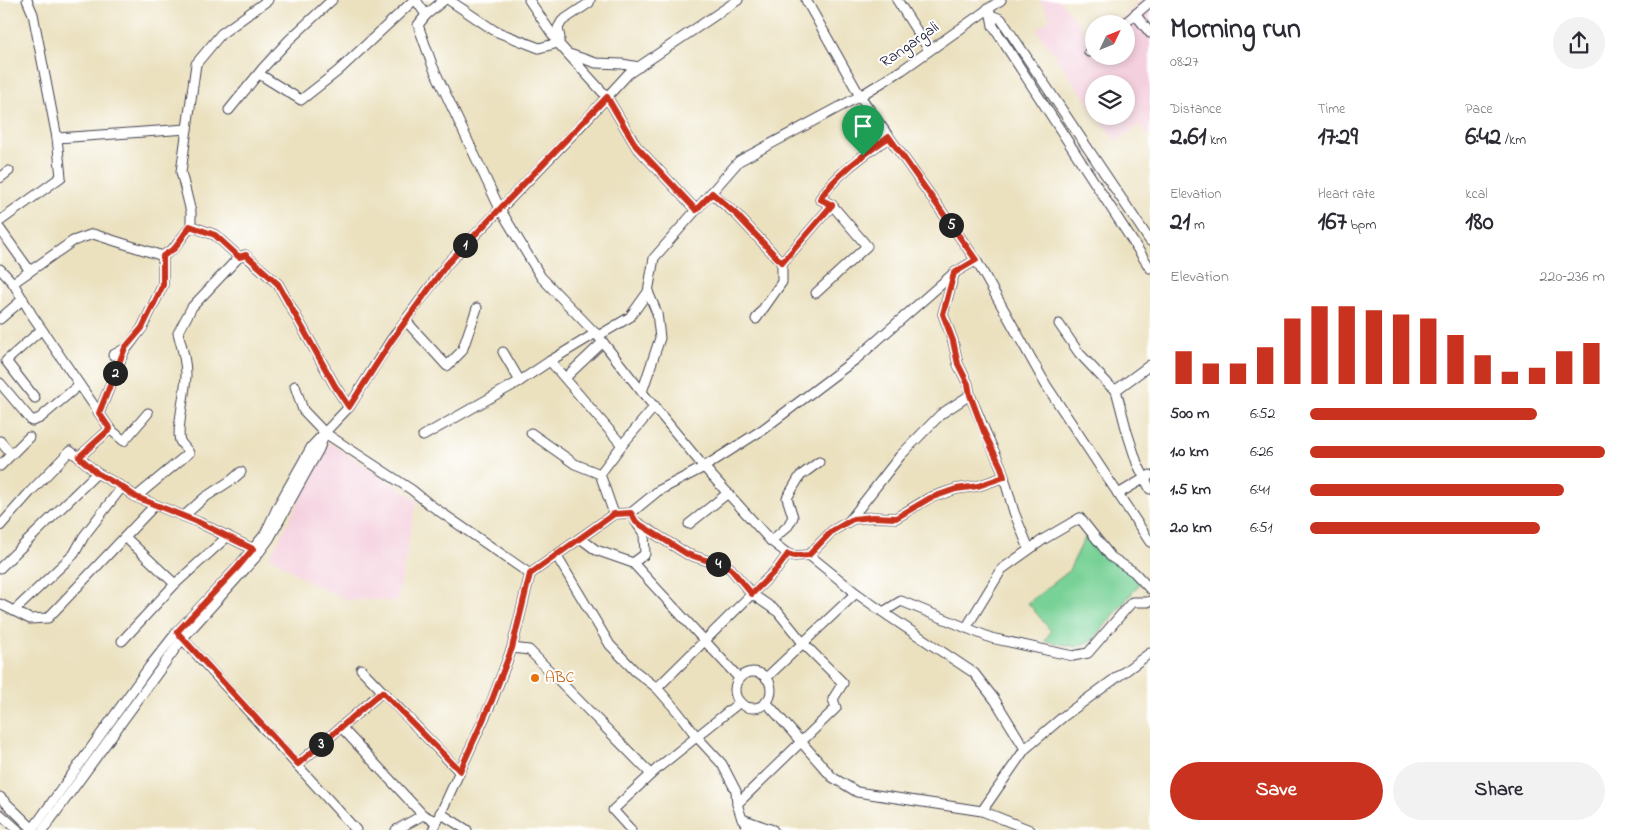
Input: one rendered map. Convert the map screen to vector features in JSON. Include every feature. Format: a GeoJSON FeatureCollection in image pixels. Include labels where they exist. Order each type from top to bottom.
{"type":"FeatureCollection","features":[{"type":"Feature","properties":{"kind":"street"},"geometry":{"type":"LineString","coordinates":[[0,220],[61,177],[57,138],[33,14],[27,0]]}},
{"type":"Feature","properties":{"kind":"street"},"geometry":{"type":"LineString","coordinates":[[163,256],[175,248],[190,226],[191,212],[181,172],[196,64],[221,34],[268,0]]}},
{"type":"Feature","properties":{"kind":"street"},"geometry":{"type":"LineString","coordinates":[[229,110],[289,40],[332,0]]}},
{"type":"Feature","properties":{"kind":"street"},"geometry":{"type":"LineString","coordinates":[[259,74],[300,100],[338,71],[415,0],[426,15]]}},
{"type":"Feature","properties":{"kind":"street"},"geometry":{"type":"LineString","coordinates":[[444,0],[426,15],[418,25],[433,67],[500,209],[540,277],[599,337],[704,467],[771,541],[788,554],[794,556],[809,555],[832,531],[850,520],[900,456],[941,414],[970,395]]}},
{"type":"Feature","properties":{"kind":"street"},"geometry":{"type":"LineString","coordinates":[[449,0],[495,31],[539,48],[558,42]]}},
{"type":"Feature","properties":{"kind":"street"},"geometry":{"type":"LineString","coordinates":[[529,0],[558,42],[607,97],[636,146],[696,210]]}},
{"type":"Feature","properties":{"kind":"street"},"geometry":{"type":"LineString","coordinates":[[558,42],[560,38],[558,28],[562,21],[589,3],[590,0]]}},
{"type":"Feature","properties":{"kind":"street"},"geometry":{"type":"LineString","coordinates":[[806,0],[860,96],[976,260],[1046,385],[1150,542]]}},
{"type":"Feature","properties":{"kind":"street"},"geometry":{"type":"LineString","coordinates":[[897,0],[929,50]]}},
{"type":"Feature","properties":{"kind":"street","name":"Rangargali"},"geometry":{"type":"LineString","coordinates":[[648,292],[654,258],[739,161],[860,96],[989,12],[1000,0]]}},
{"type":"Feature","properties":{"kind":"street"},"geometry":{"type":"LineString","coordinates":[[180,635],[265,534],[278,506],[312,446],[349,407],[392,340],[447,264],[628,74],[736,1]]}},
{"type":"Feature","properties":{"kind":"street"},"geometry":{"type":"LineString","coordinates":[[1150,2],[1135,14],[1150,33]]}},
{"type":"Feature","properties":{"kind":"street"},"geometry":{"type":"LineString","coordinates":[[989,12],[1001,19],[1150,241]]}},
{"type":"Feature","properties":{"kind":"street"},"geometry":{"type":"LineString","coordinates":[[989,12],[993,26],[1150,268]]}},
{"type":"Feature","properties":{"kind":"street"},"geometry":{"type":"LineString","coordinates":[[568,54],[596,63],[639,66]]}},
{"type":"Feature","properties":{"kind":"street"},"geometry":{"type":"LineString","coordinates":[[57,138],[187,129]]}},
{"type":"Feature","properties":{"kind":"street"},"geometry":{"type":"LineString","coordinates":[[816,293],[867,246],[832,205],[820,199],[829,184],[889,137]]}},
{"type":"Feature","properties":{"kind":"street"},"geometry":{"type":"LineString","coordinates":[[0,178],[9,171]]}},
{"type":"Feature","properties":{"kind":"street"},"geometry":{"type":"LineString","coordinates":[[712,193],[737,215],[782,263]]}},
{"type":"Feature","properties":{"kind":"street"},"geometry":{"type":"LineString","coordinates":[[756,319],[782,282],[782,263],[832,205]]}},
{"type":"Feature","properties":{"kind":"street"},"geometry":{"type":"LineString","coordinates":[[190,226],[215,235],[239,257]]}},
{"type":"Feature","properties":{"kind":"street"},"geometry":{"type":"LineString","coordinates":[[0,229],[30,271]]}},
{"type":"Feature","properties":{"kind":"street"},"geometry":{"type":"LineString","coordinates":[[14,283],[74,241],[93,234],[163,256]]}},
{"type":"Feature","properties":{"kind":"street"},"geometry":{"type":"LineString","coordinates":[[136,497],[190,453],[180,440],[186,376],[183,350],[178,333],[192,307],[239,257],[246,255],[278,284],[335,386],[349,407]]}},
{"type":"Feature","properties":{"kind":"street"},"geometry":{"type":"LineString","coordinates":[[99,413],[125,348],[142,328],[163,285],[163,256]]}},
{"type":"Feature","properties":{"kind":"street"},"geometry":{"type":"LineString","coordinates":[[437,822],[492,700],[512,648],[530,574],[614,514],[631,513],[658,490],[704,467],[762,430],[856,359],[954,273],[976,260]]}},
{"type":"Feature","properties":{"kind":"street"},"geometry":{"type":"LineString","coordinates":[[0,269],[14,283],[41,330],[110,429],[124,441],[148,413]]}},
{"type":"Feature","properties":{"kind":"street"},"geometry":{"type":"LineString","coordinates":[[954,273],[943,314],[953,341],[958,364],[968,384],[970,395],[984,432],[1001,467],[1014,512],[1029,549]]}},
{"type":"Feature","properties":{"kind":"street"},"geometry":{"type":"LineString","coordinates":[[423,436],[520,381],[550,361],[599,337],[630,318],[648,292]]}},
{"type":"Feature","properties":{"kind":"street"},"geometry":{"type":"LineString","coordinates":[[642,392],[660,338],[657,313],[648,292]]}},
{"type":"Feature","properties":{"kind":"street"},"geometry":{"type":"LineString","coordinates":[[0,319],[23,299]]}},
{"type":"Feature","properties":{"kind":"street"},"geometry":{"type":"LineString","coordinates":[[406,321],[448,366],[462,351],[477,308]]}},
{"type":"Feature","properties":{"kind":"street"},"geometry":{"type":"LineString","coordinates":[[1059,324],[1079,353],[1116,390],[1127,432],[1138,463],[1147,477],[1150,489]]}},
{"type":"Feature","properties":{"kind":"street"},"geometry":{"type":"LineString","coordinates":[[35,398],[6,361],[41,330]]}},
{"type":"Feature","properties":{"kind":"street"},"geometry":{"type":"LineString","coordinates":[[565,378],[599,337]]}},
{"type":"Feature","properties":{"kind":"street"},"geometry":{"type":"LineString","coordinates":[[113,355],[125,348]]}},
{"type":"Feature","properties":{"kind":"street"},"geometry":{"type":"LineString","coordinates":[[503,352],[520,381]]}},
{"type":"Feature","properties":{"kind":"street"},"geometry":{"type":"LineString","coordinates":[[550,361],[622,445]]}},
{"type":"Feature","properties":{"kind":"street"},"geometry":{"type":"LineString","coordinates":[[1116,390],[1150,365]]}},
{"type":"Feature","properties":{"kind":"street"},"geometry":{"type":"LineString","coordinates":[[0,383],[32,420],[40,418],[79,385]]}},
{"type":"Feature","properties":{"kind":"street"},"geometry":{"type":"LineString","coordinates":[[295,386],[303,410],[325,433],[412,490],[429,504],[530,574]]}},
{"type":"Feature","properties":{"kind":"street"},"geometry":{"type":"LineString","coordinates":[[600,474],[655,406]]}},
{"type":"Feature","properties":{"kind":"street"},"geometry":{"type":"LineString","coordinates":[[79,457],[110,429]]}},
{"type":"Feature","properties":{"kind":"street"},"geometry":{"type":"LineString","coordinates":[[0,797],[35,830],[144,674],[255,558],[270,538],[319,449],[325,433]]}},
{"type":"Feature","properties":{"kind":"street"},"geometry":{"type":"LineString","coordinates":[[531,433],[575,464],[600,474],[614,514]]}},
{"type":"Feature","properties":{"kind":"street"},"geometry":{"type":"LineString","coordinates":[[0,466],[30,437]]}},
{"type":"Feature","properties":{"kind":"street"},"geometry":{"type":"LineString","coordinates":[[0,442],[11,454]]}},
{"type":"Feature","properties":{"kind":"street"},"geometry":{"type":"LineString","coordinates":[[0,526],[30,492],[70,452],[79,457],[97,473],[136,497],[184,516],[253,549]]}},
{"type":"Feature","properties":{"kind":"street"},"geometry":{"type":"LineString","coordinates":[[771,541],[788,526],[792,517],[787,498],[800,476],[819,462]]}},
{"type":"Feature","properties":{"kind":"street"},"geometry":{"type":"LineString","coordinates":[[184,516],[204,498],[241,472]]}},
{"type":"Feature","properties":{"kind":"street"},"geometry":{"type":"LineString","coordinates":[[0,568],[97,473]]}},
{"type":"Feature","properties":{"kind":"street"},"geometry":{"type":"LineString","coordinates":[[850,520],[873,517],[896,518],[930,498],[956,489],[978,486],[1004,477]]}},
{"type":"Feature","properties":{"kind":"street"},"geometry":{"type":"LineString","coordinates":[[1118,494],[1147,477]]}},
{"type":"Feature","properties":{"kind":"street"},"geometry":{"type":"LineString","coordinates":[[14,611],[74,554],[84,536],[122,487]]}},
{"type":"Feature","properties":{"kind":"street"},"geometry":{"type":"LineString","coordinates":[[689,524],[728,493]]}},
{"type":"Feature","properties":{"kind":"street"},"geometry":{"type":"LineString","coordinates":[[0,604],[30,619],[48,618],[155,505]]}},
{"type":"Feature","properties":{"kind":"street"},"geometry":{"type":"LineString","coordinates":[[631,513],[644,534],[645,554],[633,563]]}},
{"type":"Feature","properties":{"kind":"street"},"geometry":{"type":"LineString","coordinates":[[966,628],[1002,569],[1029,549],[1080,518],[1111,558],[1134,572],[1150,589]]}},
{"type":"Feature","properties":{"kind":"street"},"geometry":{"type":"LineString","coordinates":[[636,522],[687,554],[730,568],[752,594],[778,612],[803,643],[843,683],[833,698],[836,708],[737,804]]}},
{"type":"Feature","properties":{"kind":"street"},"geometry":{"type":"LineString","coordinates":[[122,641],[175,584],[228,536]]}},
{"type":"Feature","properties":{"kind":"street"},"geometry":{"type":"LineString","coordinates":[[125,537],[175,584]]}},
{"type":"Feature","properties":{"kind":"street"},"geometry":{"type":"LineString","coordinates":[[580,538],[596,550],[633,563],[739,678]]}},
{"type":"Feature","properties":{"kind":"street"},"geometry":{"type":"LineString","coordinates":[[657,688],[777,569],[788,554]]}},
{"type":"Feature","properties":{"kind":"street"},"geometry":{"type":"LineString","coordinates":[[556,555],[610,645],[635,671],[657,688],[696,737],[722,764],[736,792],[737,804],[742,819],[750,830]]}},
{"type":"Feature","properties":{"kind":"street"},"geometry":{"type":"LineString","coordinates":[[809,555],[856,593],[974,673],[995,700],[1025,749]]}},
{"type":"Feature","properties":{"kind":"street"},"geometry":{"type":"LineString","coordinates":[[766,678],[856,593]]}},
{"type":"Feature","properties":{"kind":"street"},"geometry":{"type":"LineString","coordinates":[[883,612],[901,601],[990,638],[1073,656],[1088,653],[1132,602],[1150,601]]}},
{"type":"Feature","properties":{"kind":"street"},"geometry":{"type":"LineString","coordinates":[[180,635],[356,830]]}},
{"type":"Feature","properties":{"kind":"street"},"geometry":{"type":"LineString","coordinates":[[512,648],[529,650],[651,774]]}},
{"type":"Feature","properties":{"kind":"street"},"geometry":{"type":"LineString","coordinates":[[982,811],[1025,749],[1064,716],[1150,653]]}},
{"type":"Feature","properties":{"kind":"street"},"geometry":{"type":"LineString","coordinates":[[361,669],[460,771]]}},
{"type":"Feature","properties":{"kind":"street"},"geometry":{"type":"LineString","coordinates":[[756,672],[766,678],[771,690],[766,702],[753,708],[740,702],[736,697],[735,690],[739,678],[744,674],[756,672]]}},
{"type":"Feature","properties":{"kind":"street"},"geometry":{"type":"LineString","coordinates":[[298,764],[382,692]]}},
{"type":"Feature","properties":{"kind":"street"},"geometry":{"type":"LineString","coordinates":[[631,830],[613,810],[651,774],[740,702]]}},
{"type":"Feature","properties":{"kind":"street"},"geometry":{"type":"LineString","coordinates":[[766,702],[832,777],[857,792],[982,811],[1018,828],[1030,830]]}},
{"type":"Feature","properties":{"kind":"street"},"geometry":{"type":"LineString","coordinates":[[341,727],[423,815],[437,822],[467,830]]}},
{"type":"Feature","properties":{"kind":"street"},"geometry":{"type":"LineString","coordinates":[[0,814],[18,830]]}},
{"type":"Feature","properties":{"kind":"street"},"geometry":{"type":"LineString","coordinates":[[396,830],[423,815]]}},
{"type":"Feature","properties":{"kind":"street"},"geometry":{"type":"LineString","coordinates":[[742,819],[773,830]]}},
{"type":"Feature","properties":{"kind":"shaded area"},"geometry":{"type":"Polygon","coordinates":[[[1039,0],[1060,0],[1085,32],[1085,65],[1135,65],[1135,15],[1126,15],[1142,0],[1150,0],[1150,137],[1140,125],[1116,142],[1104,125],[1135,125],[1135,75],[1085,75],[1085,98],[1037,30],[1051,17],[1039,0]]]}},
{"type":"Feature","properties":{"kind":"shaded area"},"geometry":{"type":"Polygon","coordinates":[[[330,443],[417,500],[397,602],[366,599],[351,601],[308,582],[270,556],[330,443]]]}},
{"type":"Feature","properties":{"kind":"green space"},"geometry":{"type":"Polygon","coordinates":[[[1087,534],[1142,581],[1093,640],[1077,647],[1045,641],[1051,631],[1028,603],[1068,572],[1087,534]]]}},
{"type":"Feature","properties":{"kind":"place","name":"ABC"},"geometry":{"type":"Point","coordinates":[535,678]}},
{"type":"Feature","properties":{"kind":"route"},"geometry":{"type":"LineString","coordinates":[[607,97],[636,146],[696,210],[712,193],[737,215],[782,263],[832,205],[820,199],[829,184],[863,156],[889,137],[976,260],[954,273],[943,314],[953,341],[958,364],[968,384],[970,395],[984,432],[1004,477],[978,486],[956,489],[930,498],[896,518],[873,517],[853,519],[832,531],[809,555],[794,556],[788,554],[777,569],[752,594],[730,568],[687,554],[636,522],[631,513],[614,514],[530,574],[512,648],[492,700],[460,771],[382,692],[298,764],[177,632],[253,549],[198,522],[136,497],[97,473],[79,457],[110,429],[99,413],[125,348],[128,347],[142,328],[163,285],[163,256],[175,248],[190,226],[215,235],[239,257],[246,255],[278,284],[335,386],[349,407],[392,340],[447,264],[607,97]]}}]}
